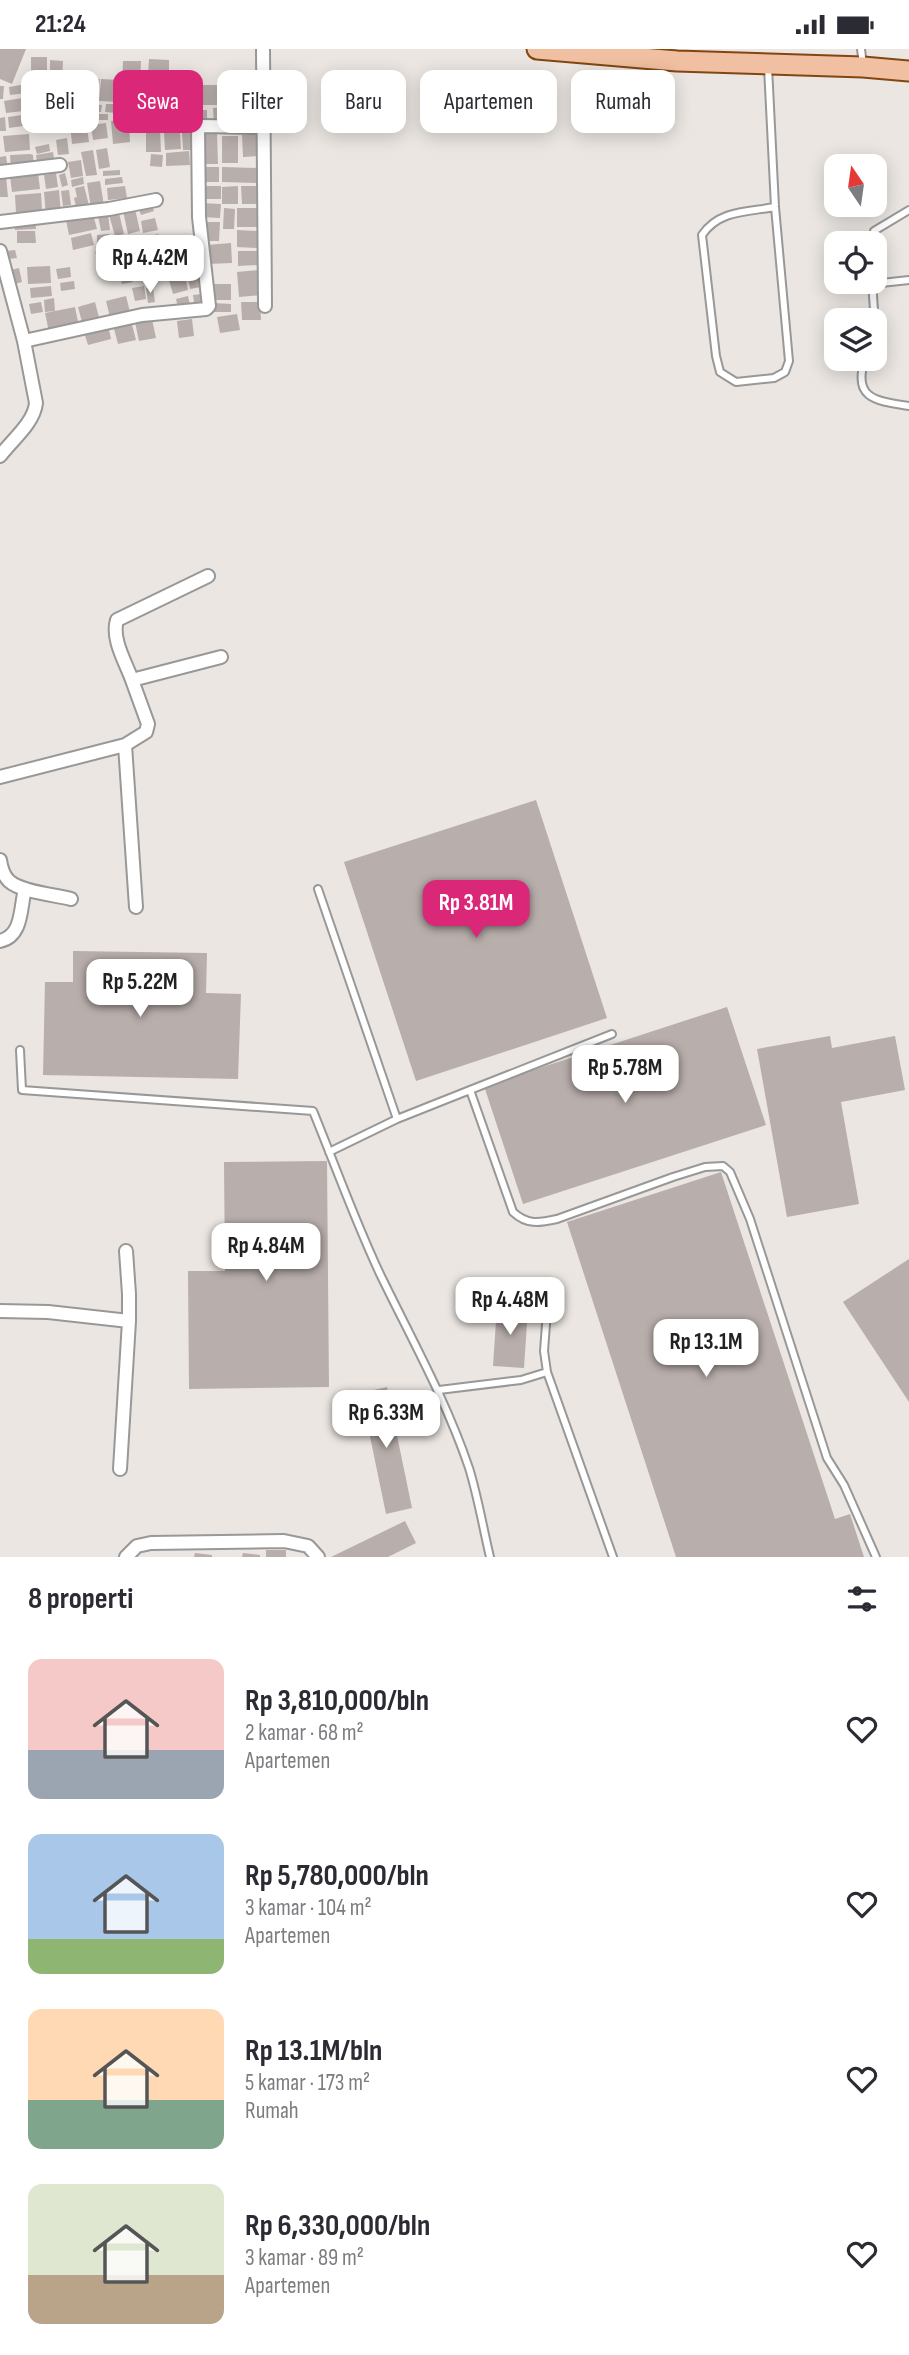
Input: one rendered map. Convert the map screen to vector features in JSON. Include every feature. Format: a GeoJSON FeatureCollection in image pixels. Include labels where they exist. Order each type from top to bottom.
{"type":"FeatureCollection","features":[{"type":"Feature","properties":{"kind":"main road"},"geometry":{"type":"LineString","coordinates":[[537,49],[677,61],[768,64],[862,58],[909,71]]}},
{"type":"Feature","properties":{"kind":"street"},"geometry":{"type":"LineString","coordinates":[[262,49],[262,70]]}},
{"type":"Feature","properties":{"kind":"street"},"geometry":{"type":"LineString","coordinates":[[24,341],[142,315],[206,309],[209,306],[199,217],[198,128],[217,126]]}},
{"type":"Feature","properties":{"kind":"street"},"geometry":{"type":"LineString","coordinates":[[262,133],[265,306]]}},
{"type":"Feature","properties":{"kind":"street"},"geometry":{"type":"LineString","coordinates":[[0,172],[60,165]]}},
{"type":"Feature","properties":{"kind":"street"},"geometry":{"type":"LineString","coordinates":[[0,222],[109,209],[156,200]]}},
{"type":"Feature","properties":{"kind":"street"},"geometry":{"type":"LineString","coordinates":[[0,251],[34,385],[35,411],[0,456]]}},
{"type":"Feature","properties":{"kind":"street"},"geometry":{"type":"LineString","coordinates":[[0,777],[125,745],[146,731],[148,724],[114,628],[117,620],[208,576]]}},
{"type":"Feature","properties":{"kind":"street"},"geometry":{"type":"LineString","coordinates":[[132,680],[221,657]]}},
{"type":"Feature","properties":{"kind":"street"},"geometry":{"type":"LineString","coordinates":[[125,745],[136,907]]}},
{"type":"Feature","properties":{"kind":"street"},"geometry":{"type":"LineString","coordinates":[[0,860],[9,881],[25,889],[71,899]]}},
{"type":"Feature","properties":{"kind":"street"},"geometry":{"type":"LineString","coordinates":[[0,941],[8,939],[16,932],[25,889]]}},
{"type":"Feature","properties":{"kind":"street"},"geometry":{"type":"LineString","coordinates":[[120,1469],[129,1321],[125,1251]]}},
{"type":"Feature","properties":{"kind":"street"},"geometry":{"type":"LineString","coordinates":[[0,1311],[129,1321]]}},
{"type":"Feature","properties":{"kind":"street"},"geometry":{"type":"LineString","coordinates":[[126,1557],[138,1546],[151,1543],[284,1541],[308,1546],[318,1557]]}},
{"type":"Feature","properties":{"kind":"lane"},"geometry":{"type":"LineString","coordinates":[[768,64],[775,207],[789,361],[785,372],[774,378],[736,382],[720,372],[716,356],[702,235],[710,223],[721,217],[775,207]]}},
{"type":"Feature","properties":{"kind":"lane"},"geometry":{"type":"LineString","coordinates":[[874,231],[909,210]]}},
{"type":"Feature","properties":{"kind":"lane"},"geometry":{"type":"LineString","coordinates":[[887,282],[909,280]]}},
{"type":"Feature","properties":{"kind":"lane"},"geometry":{"type":"LineString","coordinates":[[861,371],[862,387],[876,401],[909,406]]}},
{"type":"Feature","properties":{"kind":"lane"},"geometry":{"type":"LineString","coordinates":[[318,890],[397,1119]]}},
{"type":"Feature","properties":{"kind":"lane"},"geometry":{"type":"LineString","coordinates":[[329,1152],[397,1119],[612,1034]]}},
{"type":"Feature","properties":{"kind":"lane"},"geometry":{"type":"LineString","coordinates":[[20,1050],[22,1090],[313,1111],[380,1272],[439,1390],[470,1472],[489,1557]]}},
{"type":"Feature","properties":{"kind":"lane"},"geometry":{"type":"LineString","coordinates":[[470,1090],[513,1212],[524,1222],[557,1219],[705,1167],[723,1166],[730,1172],[750,1219],[827,1458],[844,1485],[876,1557]]}},
{"type":"Feature","properties":{"kind":"lane"},"geometry":{"type":"LineString","coordinates":[[547,1311],[544,1351],[547,1372],[613,1557]]}},
{"type":"Feature","properties":{"kind":"lane"},"geometry":{"type":"LineString","coordinates":[[439,1390],[522,1380],[547,1372]]}},
{"type":"Feature","properties":{"kind":"building"},"geometry":{"type":"Polygon","coordinates":[[[0,49],[26,49],[12,84],[0,79],[0,49]]]}},
{"type":"Feature","properties":{"kind":"building"},"geometry":{"type":"Polygon","coordinates":[[[31,57],[47,57],[47,70],[31,70],[31,57]]]}},
{"type":"Feature","properties":{"kind":"building"},"geometry":{"type":"Polygon","coordinates":[[[149,59],[169,60],[169,70],[148,70],[149,59]]]}},
{"type":"Feature","properties":{"kind":"building"},"geometry":{"type":"Polygon","coordinates":[[[50,60],[63,61],[63,70],[50,70],[50,60]]]}},
{"type":"Feature","properties":{"kind":"building"},"geometry":{"type":"Polygon","coordinates":[[[123,61],[141,61],[141,70],[123,70],[123,61]]]}},
{"type":"Feature","properties":{"kind":"building"},"geometry":{"type":"Polygon","coordinates":[[[101,79],[113,80],[113,102],[99,101],[101,79]]]}},
{"type":"Feature","properties":{"kind":"building"},"geometry":{"type":"Polygon","coordinates":[[[21,85],[21,94],[10,95],[9,87],[21,85]]]}},
{"type":"Feature","properties":{"kind":"building"},"geometry":{"type":"Polygon","coordinates":[[[203,85],[217,85],[217,105],[203,105],[203,85]]]}},
{"type":"Feature","properties":{"kind":"building"},"geometry":{"type":"Polygon","coordinates":[[[0,86],[4,86],[3,99],[0,99],[0,86]]]}},
{"type":"Feature","properties":{"kind":"building"},"geometry":{"type":"Polygon","coordinates":[[[21,98],[21,111],[6,113],[4,101],[21,98]]]}},
{"type":"Feature","properties":{"kind":"building"},"geometry":{"type":"Polygon","coordinates":[[[106,104],[113,104],[113,113],[105,112],[106,104]]]}},
{"type":"Feature","properties":{"kind":"building"},"geometry":{"type":"Polygon","coordinates":[[[213,108],[217,108],[217,125],[214,125],[213,108]]]}},
{"type":"Feature","properties":{"kind":"building"},"geometry":{"type":"Polygon","coordinates":[[[203,110],[207,110],[207,123],[203,123],[203,110]]]}},
{"type":"Feature","properties":{"kind":"building"},"geometry":{"type":"Polygon","coordinates":[[[99,114],[108,114],[108,120],[99,120],[99,114]]]}},
{"type":"Feature","properties":{"kind":"building"},"geometry":{"type":"Polygon","coordinates":[[[21,115],[21,126],[9,128],[8,117],[21,115]]]}},
{"type":"Feature","properties":{"kind":"building"},"geometry":{"type":"Polygon","coordinates":[[[5,117],[6,131],[0,131],[0,118],[5,117]]]}},
{"type":"Feature","properties":{"kind":"building"},"geometry":{"type":"Polygon","coordinates":[[[111,121],[113,133],[130,133],[130,142],[113,144],[111,121]]]}},
{"type":"Feature","properties":{"kind":"building"},"geometry":{"type":"Polygon","coordinates":[[[106,123],[108,138],[93,140],[92,133],[99,133],[99,124],[106,123]]]}},
{"type":"Feature","properties":{"kind":"building"},"geometry":{"type":"Polygon","coordinates":[[[71,133],[88,133],[89,142],[72,144],[71,133]]]}},
{"type":"Feature","properties":{"kind":"building"},"geometry":{"type":"Polygon","coordinates":[[[146,133],[160,133],[161,152],[146,152],[146,133]]]}},
{"type":"Feature","properties":{"kind":"building"},"geometry":{"type":"Polygon","coordinates":[[[164,133],[180,133],[181,149],[165,150],[164,133]]]}},
{"type":"Feature","properties":{"kind":"building"},"geometry":{"type":"Polygon","coordinates":[[[182,133],[193,133],[194,150],[183,150],[182,133]]]}},
{"type":"Feature","properties":{"kind":"building"},"geometry":{"type":"Polygon","coordinates":[[[29,134],[30,150],[5,152],[3,136],[29,134]]]}},
{"type":"Feature","properties":{"kind":"building"},"geometry":{"type":"Polygon","coordinates":[[[200,134],[217,134],[218,164],[201,164],[200,134]]]}},
{"type":"Feature","properties":{"kind":"building"},"geometry":{"type":"Polygon","coordinates":[[[257,134],[259,156],[243,157],[242,135],[257,134]]]}},
{"type":"Feature","properties":{"kind":"building"},"geometry":{"type":"Polygon","coordinates":[[[222,136],[238,136],[238,163],[222,163],[222,136]]]}},
{"type":"Feature","properties":{"kind":"building"},"geometry":{"type":"Polygon","coordinates":[[[67,138],[69,154],[58,155],[56,140],[67,138]]]}},
{"type":"Feature","properties":{"kind":"building"},"geometry":{"type":"Polygon","coordinates":[[[49,144],[50,151],[37,154],[35,147],[49,144]]]}},
{"type":"Feature","properties":{"kind":"building"},"geometry":{"type":"Polygon","coordinates":[[[107,148],[110,167],[99,169],[96,150],[107,148]]]}},
{"type":"Feature","properties":{"kind":"building"},"geometry":{"type":"Polygon","coordinates":[[[93,150],[97,175],[86,176],[81,152],[93,150]]]}},
{"type":"Feature","properties":{"kind":"building"},"geometry":{"type":"Polygon","coordinates":[[[189,151],[190,165],[166,166],[166,153],[189,151]]]}},
{"type":"Feature","properties":{"kind":"building"},"geometry":{"type":"Polygon","coordinates":[[[53,152],[55,164],[38,167],[36,155],[53,152]]]}},
{"type":"Feature","properties":{"kind":"building"},"geometry":{"type":"Polygon","coordinates":[[[151,154],[163,155],[162,167],[150,166],[151,154]]]}},
{"type":"Feature","properties":{"kind":"building"},"geometry":{"type":"Polygon","coordinates":[[[10,155],[33,155],[34,167],[11,169],[10,155]]]}},
{"type":"Feature","properties":{"kind":"building"},"geometry":{"type":"Polygon","coordinates":[[[6,156],[8,170],[0,171],[0,157],[6,156]]]}},
{"type":"Feature","properties":{"kind":"building"},"geometry":{"type":"Polygon","coordinates":[[[81,160],[83,176],[71,178],[68,162],[81,160]]]}},
{"type":"Feature","properties":{"kind":"building"},"geometry":{"type":"Polygon","coordinates":[[[200,167],[219,167],[219,182],[200,182],[200,167]]]}},
{"type":"Feature","properties":{"kind":"building"},"geometry":{"type":"Polygon","coordinates":[[[222,167],[259,168],[258,183],[222,182],[222,167]]]}},
{"type":"Feature","properties":{"kind":"building"},"geometry":{"type":"Polygon","coordinates":[[[120,170],[120,175],[103,176],[103,171],[120,170]]]}},
{"type":"Feature","properties":{"kind":"building"},"geometry":{"type":"Polygon","coordinates":[[[38,173],[40,189],[12,192],[10,176],[38,173]]]}},
{"type":"Feature","properties":{"kind":"building"},"geometry":{"type":"Polygon","coordinates":[[[56,173],[58,187],[46,189],[44,175],[56,173]]]}},
{"type":"Feature","properties":{"kind":"building"},"geometry":{"type":"Polygon","coordinates":[[[65,173],[68,185],[62,187],[59,175],[65,173]]]}},
{"type":"Feature","properties":{"kind":"building"},"geometry":{"type":"Polygon","coordinates":[[[6,176],[8,197],[0,197],[0,177],[6,176]]]}},
{"type":"Feature","properties":{"kind":"building"},"geometry":{"type":"Polygon","coordinates":[[[83,177],[84,184],[72,187],[71,180],[83,177]]]}},
{"type":"Feature","properties":{"kind":"building"},"geometry":{"type":"Polygon","coordinates":[[[122,177],[123,183],[105,185],[105,179],[122,177]]]}},
{"type":"Feature","properties":{"kind":"building"},"geometry":{"type":"Polygon","coordinates":[[[100,181],[104,206],[91,208],[87,183],[100,181]]]}},
{"type":"Feature","properties":{"kind":"building"},"geometry":{"type":"Polygon","coordinates":[[[84,186],[90,209],[77,212],[75,188],[84,186]]]}},
{"type":"Feature","properties":{"kind":"building"},"geometry":{"type":"Polygon","coordinates":[[[125,186],[127,198],[108,200],[107,188],[125,186]]]}},
{"type":"Feature","properties":{"kind":"building"},"geometry":{"type":"Polygon","coordinates":[[[201,186],[221,186],[221,199],[200,199],[201,186]]]}},
{"type":"Feature","properties":{"kind":"building"},"geometry":{"type":"Polygon","coordinates":[[[238,186],[238,204],[222,204],[222,187],[238,186]]]}},
{"type":"Feature","properties":{"kind":"building"},"geometry":{"type":"Polygon","coordinates":[[[241,186],[258,186],[259,204],[242,204],[241,186]]]}},
{"type":"Feature","properties":{"kind":"building"},"geometry":{"type":"Polygon","coordinates":[[[59,190],[61,214],[46,216],[44,192],[59,190]]]}},
{"type":"Feature","properties":{"kind":"building"},"geometry":{"type":"Polygon","coordinates":[[[69,190],[71,205],[63,206],[61,191],[69,190]]]}},
{"type":"Feature","properties":{"kind":"building"},"geometry":{"type":"Polygon","coordinates":[[[41,193],[42,211],[16,213],[15,195],[41,193]]]}},
{"type":"Feature","properties":{"kind":"building"},"geometry":{"type":"Polygon","coordinates":[[[151,202],[154,211],[141,215],[138,206],[151,202]]]}},
{"type":"Feature","properties":{"kind":"building"},"geometry":{"type":"Polygon","coordinates":[[[201,203],[221,204],[220,218],[200,217],[201,203]]]}},
{"type":"Feature","properties":{"kind":"building"},"geometry":{"type":"Polygon","coordinates":[[[224,208],[235,209],[234,229],[223,229],[224,208]]]}},
{"type":"Feature","properties":{"kind":"building"},"geometry":{"type":"Polygon","coordinates":[[[237,208],[258,208],[258,227],[237,227],[237,208]]]}},
{"type":"Feature","properties":{"kind":"building"},"geometry":{"type":"Polygon","coordinates":[[[135,209],[140,231],[128,234],[123,211],[135,209]]]}},
{"type":"Feature","properties":{"kind":"building"},"geometry":{"type":"Polygon","coordinates":[[[119,213],[124,234],[115,236],[109,215],[119,213]]]}},
{"type":"Feature","properties":{"kind":"building"},"geometry":{"type":"Polygon","coordinates":[[[93,214],[97,229],[69,235],[66,220],[93,214]]]}},
{"type":"Feature","properties":{"kind":"building"},"geometry":{"type":"Polygon","coordinates":[[[108,214],[110,230],[101,231],[98,216],[108,214]]]}},
{"type":"Feature","properties":{"kind":"building"},"geometry":{"type":"Polygon","coordinates":[[[155,218],[158,230],[143,233],[141,221],[155,218]]]}},
{"type":"Feature","properties":{"kind":"building"},"geometry":{"type":"Polygon","coordinates":[[[35,220],[36,229],[15,230],[14,222],[35,220]]]}},
{"type":"Feature","properties":{"kind":"building"},"geometry":{"type":"Polygon","coordinates":[[[207,222],[220,222],[219,241],[206,241],[207,222]]]}},
{"type":"Feature","properties":{"kind":"building"},"geometry":{"type":"Polygon","coordinates":[[[237,230],[258,231],[257,248],[237,247],[237,230]]]}},
{"type":"Feature","properties":{"kind":"building"},"geometry":{"type":"Polygon","coordinates":[[[17,231],[35,231],[36,243],[17,243],[17,231]]]}},
{"type":"Feature","properties":{"kind":"building"},"geometry":{"type":"Polygon","coordinates":[[[91,233],[94,245],[73,250],[71,238],[91,233]]]}},
{"type":"Feature","properties":{"kind":"building"},"geometry":{"type":"Polygon","coordinates":[[[109,234],[110,243],[97,244],[97,235],[109,234]]]}},
{"type":"Feature","properties":{"kind":"building"},"geometry":{"type":"Polygon","coordinates":[[[158,234],[162,249],[150,252],[147,237],[158,234]]]}},
{"type":"Feature","properties":{"kind":"building"},"geometry":{"type":"Polygon","coordinates":[[[145,238],[149,250],[132,255],[128,243],[145,238]]]}},
{"type":"Feature","properties":{"kind":"building"},"geometry":{"type":"Polygon","coordinates":[[[231,243],[232,263],[208,264],[207,245],[231,243]]]}},
{"type":"Feature","properties":{"kind":"building"},"geometry":{"type":"Polygon","coordinates":[[[120,244],[124,258],[115,260],[111,247],[120,244]]]}},
{"type":"Feature","properties":{"kind":"building"},"geometry":{"type":"Polygon","coordinates":[[[103,248],[109,260],[101,264],[95,252],[103,248]]]}},
{"type":"Feature","properties":{"kind":"building"},"geometry":{"type":"Polygon","coordinates":[[[15,250],[17,258],[8,259],[6,251],[15,250]]]}},
{"type":"Feature","properties":{"kind":"building"},"geometry":{"type":"Polygon","coordinates":[[[238,251],[258,251],[258,265],[238,266],[238,251]]]}},
{"type":"Feature","properties":{"kind":"building"},"geometry":{"type":"Polygon","coordinates":[[[145,254],[148,263],[136,266],[133,257],[145,254]]]}},
{"type":"Feature","properties":{"kind":"building"},"geometry":{"type":"Polygon","coordinates":[[[154,256],[163,256],[163,265],[154,266],[154,256]]]}},
{"type":"Feature","properties":{"kind":"building"},"geometry":{"type":"Polygon","coordinates":[[[129,262],[133,282],[122,284],[117,265],[129,262]]]}},
{"type":"Feature","properties":{"kind":"building"},"geometry":{"type":"Polygon","coordinates":[[[115,264],[117,278],[109,279],[107,265],[115,264]]]}},
{"type":"Feature","properties":{"kind":"building"},"geometry":{"type":"Polygon","coordinates":[[[50,266],[51,283],[28,284],[27,267],[50,266]]]}},
{"type":"Feature","properties":{"kind":"building"},"geometry":{"type":"Polygon","coordinates":[[[70,267],[71,277],[58,279],[56,269],[70,267]]]}},
{"type":"Feature","properties":{"kind":"building"},"geometry":{"type":"Polygon","coordinates":[[[19,268],[22,282],[14,284],[11,270],[19,268]]]}},
{"type":"Feature","properties":{"kind":"building"},"geometry":{"type":"Polygon","coordinates":[[[259,270],[262,295],[239,297],[237,272],[259,270]]]}},
{"type":"Feature","properties":{"kind":"building"},"geometry":{"type":"Polygon","coordinates":[[[199,274],[201,287],[190,289],[188,277],[199,274]]]}},
{"type":"Feature","properties":{"kind":"building"},"geometry":{"type":"Polygon","coordinates":[[[185,275],[188,290],[173,294],[169,280],[185,275]]]}},
{"type":"Feature","properties":{"kind":"building"},"geometry":{"type":"Polygon","coordinates":[[[74,281],[75,289],[61,291],[60,283],[74,281]]]}},
{"type":"Feature","properties":{"kind":"building"},"geometry":{"type":"Polygon","coordinates":[[[213,284],[231,284],[231,300],[213,300],[213,284]]]}},
{"type":"Feature","properties":{"kind":"building"},"geometry":{"type":"Polygon","coordinates":[[[51,286],[52,296],[31,298],[30,288],[51,286]]]}},
{"type":"Feature","properties":{"kind":"building"},"geometry":{"type":"Polygon","coordinates":[[[144,286],[146,299],[135,301],[132,288],[144,286]]]}},
{"type":"Feature","properties":{"kind":"building"},"geometry":{"type":"Polygon","coordinates":[[[153,287],[155,302],[148,303],[146,288],[153,287]]]}},
{"type":"Feature","properties":{"kind":"building"},"geometry":{"type":"Polygon","coordinates":[[[202,294],[204,307],[195,309],[193,295],[202,294]]]}},
{"type":"Feature","properties":{"kind":"building"},"geometry":{"type":"Polygon","coordinates":[[[126,296],[131,316],[111,321],[106,301],[126,296]]]}},
{"type":"Feature","properties":{"kind":"building"},"geometry":{"type":"Polygon","coordinates":[[[188,296],[190,305],[178,308],[176,299],[188,296]]]}},
{"type":"Feature","properties":{"kind":"building"},"geometry":{"type":"Polygon","coordinates":[[[54,298],[55,311],[45,312],[44,300],[54,298]]]}},
{"type":"Feature","properties":{"kind":"building"},"geometry":{"type":"Polygon","coordinates":[[[41,302],[43,312],[31,314],[29,304],[41,302]]]}},
{"type":"Feature","properties":{"kind":"building"},"geometry":{"type":"Polygon","coordinates":[[[95,302],[100,321],[83,326],[78,307],[95,302]]]}},
{"type":"Feature","properties":{"kind":"building"},"geometry":{"type":"Polygon","coordinates":[[[241,302],[260,302],[261,320],[242,320],[241,302]]]}},
{"type":"Feature","properties":{"kind":"building"},"geometry":{"type":"Polygon","coordinates":[[[214,303],[231,304],[231,312],[214,312],[214,303]]]}},
{"type":"Feature","properties":{"kind":"building"},"geometry":{"type":"Polygon","coordinates":[[[75,307],[79,327],[49,332],[45,313],[75,307]]]}},
{"type":"Feature","properties":{"kind":"building"},"geometry":{"type":"Polygon","coordinates":[[[237,314],[240,330],[220,333],[217,317],[237,314]]]}},
{"type":"Feature","properties":{"kind":"building"},"geometry":{"type":"Polygon","coordinates":[[[152,319],[156,338],[139,341],[135,322],[152,319]]]}},
{"type":"Feature","properties":{"kind":"building"},"geometry":{"type":"Polygon","coordinates":[[[192,319],[194,336],[179,338],[177,321],[192,319]]]}},
{"type":"Feature","properties":{"kind":"building"},"geometry":{"type":"Polygon","coordinates":[[[131,321],[136,340],[118,344],[113,325],[131,321]]]}},
{"type":"Feature","properties":{"kind":"building"},"geometry":{"type":"Polygon","coordinates":[[[108,325],[111,339],[88,345],[84,332],[108,325]]]}},
{"type":"Feature","properties":{"kind":"building"},"geometry":{"type":"Polygon","coordinates":[[[536,800],[607,1018],[416,1081],[344,862],[536,800]]]}},
{"type":"Feature","properties":{"kind":"building"},"geometry":{"type":"Polygon","coordinates":[[[73,951],[207,953],[206,993],[241,994],[238,1079],[43,1075],[45,982],[73,982],[73,951]]]}},
{"type":"Feature","properties":{"kind":"building"},"geometry":{"type":"Polygon","coordinates":[[[727,1007],[766,1125],[523,1204],[484,1086],[727,1007]]]}},
{"type":"Feature","properties":{"kind":"building"},"geometry":{"type":"Polygon","coordinates":[[[830,1036],[832,1048],[895,1036],[905,1090],[841,1102],[859,1204],[787,1217],[757,1049],[830,1036]]]}},
{"type":"Feature","properties":{"kind":"building"},"geometry":{"type":"Polygon","coordinates":[[[327,1161],[329,1387],[189,1389],[188,1271],[225,1271],[224,1162],[327,1161]]]}},
{"type":"Feature","properties":{"kind":"building"},"geometry":{"type":"Polygon","coordinates":[[[721,1172],[835,1519],[850,1514],[864,1557],[676,1557],[567,1222],[721,1172]]]}},
{"type":"Feature","properties":{"kind":"building"},"geometry":{"type":"Polygon","coordinates":[[[909,1259],[909,1402],[843,1302],[909,1259]]]}},
{"type":"Feature","properties":{"kind":"building"},"geometry":{"type":"Polygon","coordinates":[[[497,1306],[528,1308],[524,1368],[493,1366],[497,1306]]]}},
{"type":"Feature","properties":{"kind":"building"},"geometry":{"type":"Polygon","coordinates":[[[387,1387],[412,1508],[386,1514],[361,1393],[387,1387]]]}},
{"type":"Feature","properties":{"kind":"building"},"geometry":{"type":"Polygon","coordinates":[[[405,1521],[416,1543],[388,1557],[331,1557],[405,1521]]]}},
{"type":"Feature","properties":{"kind":"building"},"geometry":{"type":"Polygon","coordinates":[[[266,1550],[286,1550],[286,1557],[266,1557],[266,1550]]]}},
{"type":"Feature","properties":{"kind":"building"},"geometry":{"type":"Polygon","coordinates":[[[195,1553],[212,1555],[212,1557],[194,1557],[195,1553]]]}},
{"type":"Feature","properties":{"kind":"building"},"geometry":{"type":"Polygon","coordinates":[[[243,1553],[260,1555],[260,1557],[242,1557],[243,1553]]]}}]}
